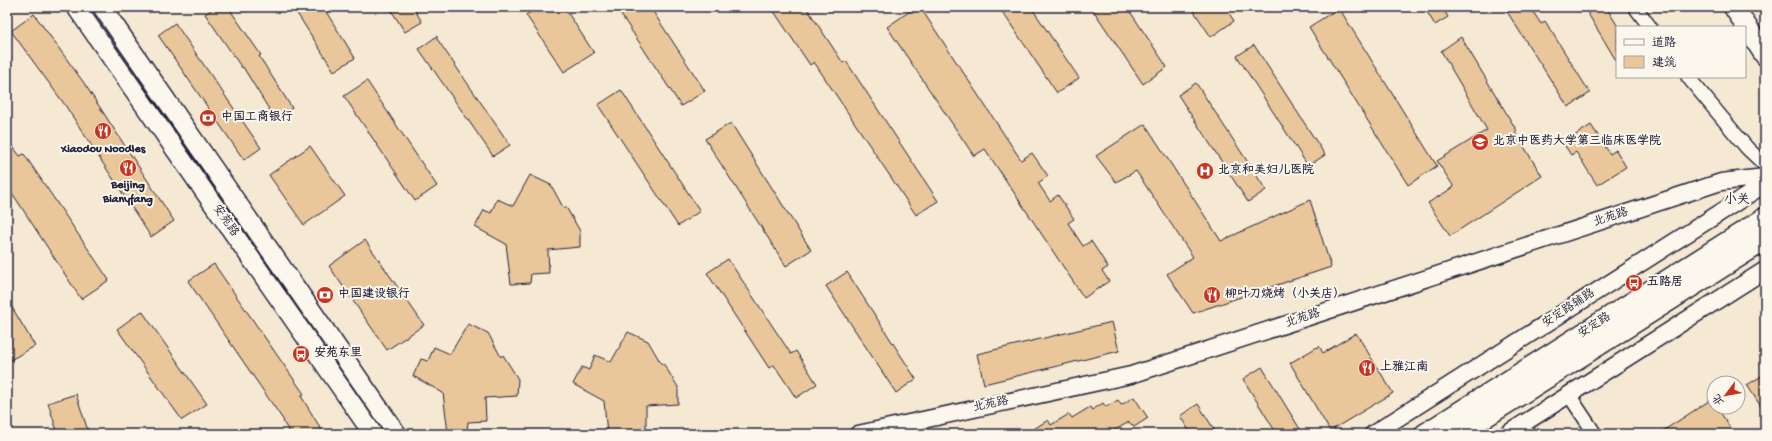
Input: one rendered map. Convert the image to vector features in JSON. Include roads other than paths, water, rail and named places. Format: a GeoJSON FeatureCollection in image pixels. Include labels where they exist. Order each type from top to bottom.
{"type":"FeatureCollection","features":[{"type":"Feature","properties":{"kind":"main road","name":"安苑路"},"geometry":{"type":"LineString","coordinates":[[76,7],[374,434]]}},
{"type":"Feature","properties":{"kind":"main road","name":"安苑路"},"geometry":{"type":"LineString","coordinates":[[102,7],[396,434]]}},
{"type":"Feature","properties":{"kind":"main road"},"geometry":{"type":"LineString","coordinates":[[1734,7],[1765,55]]}},
{"type":"Feature","properties":{"kind":"main road","name":"安定路"},"geometry":{"type":"LineString","coordinates":[[1425,434],[1765,218]]}},
{"type":"Feature","properties":{"kind":"main road","name":"安定路"},"geometry":{"type":"LineString","coordinates":[[1458,434],[1765,240]]}},
{"type":"Feature","properties":{"kind":"street"},"geometry":{"type":"LineString","coordinates":[[1635,7],[1649,26]]}},
{"type":"Feature","properties":{"kind":"street"},"geometry":{"type":"LineString","coordinates":[[1689,78],[1747,148],[1765,165]]}},
{"type":"Feature","properties":{"kind":"street","name":"北苑路"},"geometry":{"type":"LineString","coordinates":[[858,434],[1131,375],[1721,182],[1765,177]]}},
{"type":"Feature","properties":{"kind":"street","name":"安定路辅路"},"geometry":{"type":"LineString","coordinates":[[1373,434],[1765,184]]}},
{"type":"Feature","properties":{"kind":"street"},"geometry":{"type":"LineString","coordinates":[[1507,434],[1765,270]]}},
{"type":"Feature","properties":{"kind":"street"},"geometry":{"type":"LineString","coordinates":[[1569,395],[1595,434]]}},
{"type":"Feature","properties":{"kind":"place","name":"中国工商银行"},"geometry":{"type":"Point","coordinates":[208,118]}},
{"type":"Feature","properties":{"kind":"place","name":"Xiaodou Noodles"},"geometry":{"type":"Point","coordinates":[103,131]}},
{"type":"Feature","properties":{"kind":"place","name":"北京中医药大学第三临床医学院"},"geometry":{"type":"Point","coordinates":[1480,142]}},
{"type":"Feature","properties":{"kind":"place","name":"Beijing Bianyfang"},"geometry":{"type":"Point","coordinates":[128,168]}},
{"type":"Feature","properties":{"kind":"place","name":"北京和美妇儿医院"},"geometry":{"type":"Point","coordinates":[1205,171]}},
{"type":"Feature","properties":{"kind":"place","name":"五路居"},"geometry":{"type":"Point","coordinates":[1634,283]}},
{"type":"Feature","properties":{"kind":"place","name":"中国建设银行"},"geometry":{"type":"Point","coordinates":[325,295]}},
{"type":"Feature","properties":{"kind":"place","name":"柳叶刀烧烤（小关店）"},"geometry":{"type":"Point","coordinates":[1212,295]}},
{"type":"Feature","properties":{"kind":"place","name":"安苑东里"},"geometry":{"type":"Point","coordinates":[301,354]}},
{"type":"Feature","properties":{"kind":"place","name":"上雅江南"},"geometry":{"type":"Point","coordinates":[1367,368]}},
{"type":"Feature","properties":{"kind":"district","name":"小关"},"geometry":{"type":"Point","coordinates":[1737,200]}}]}
